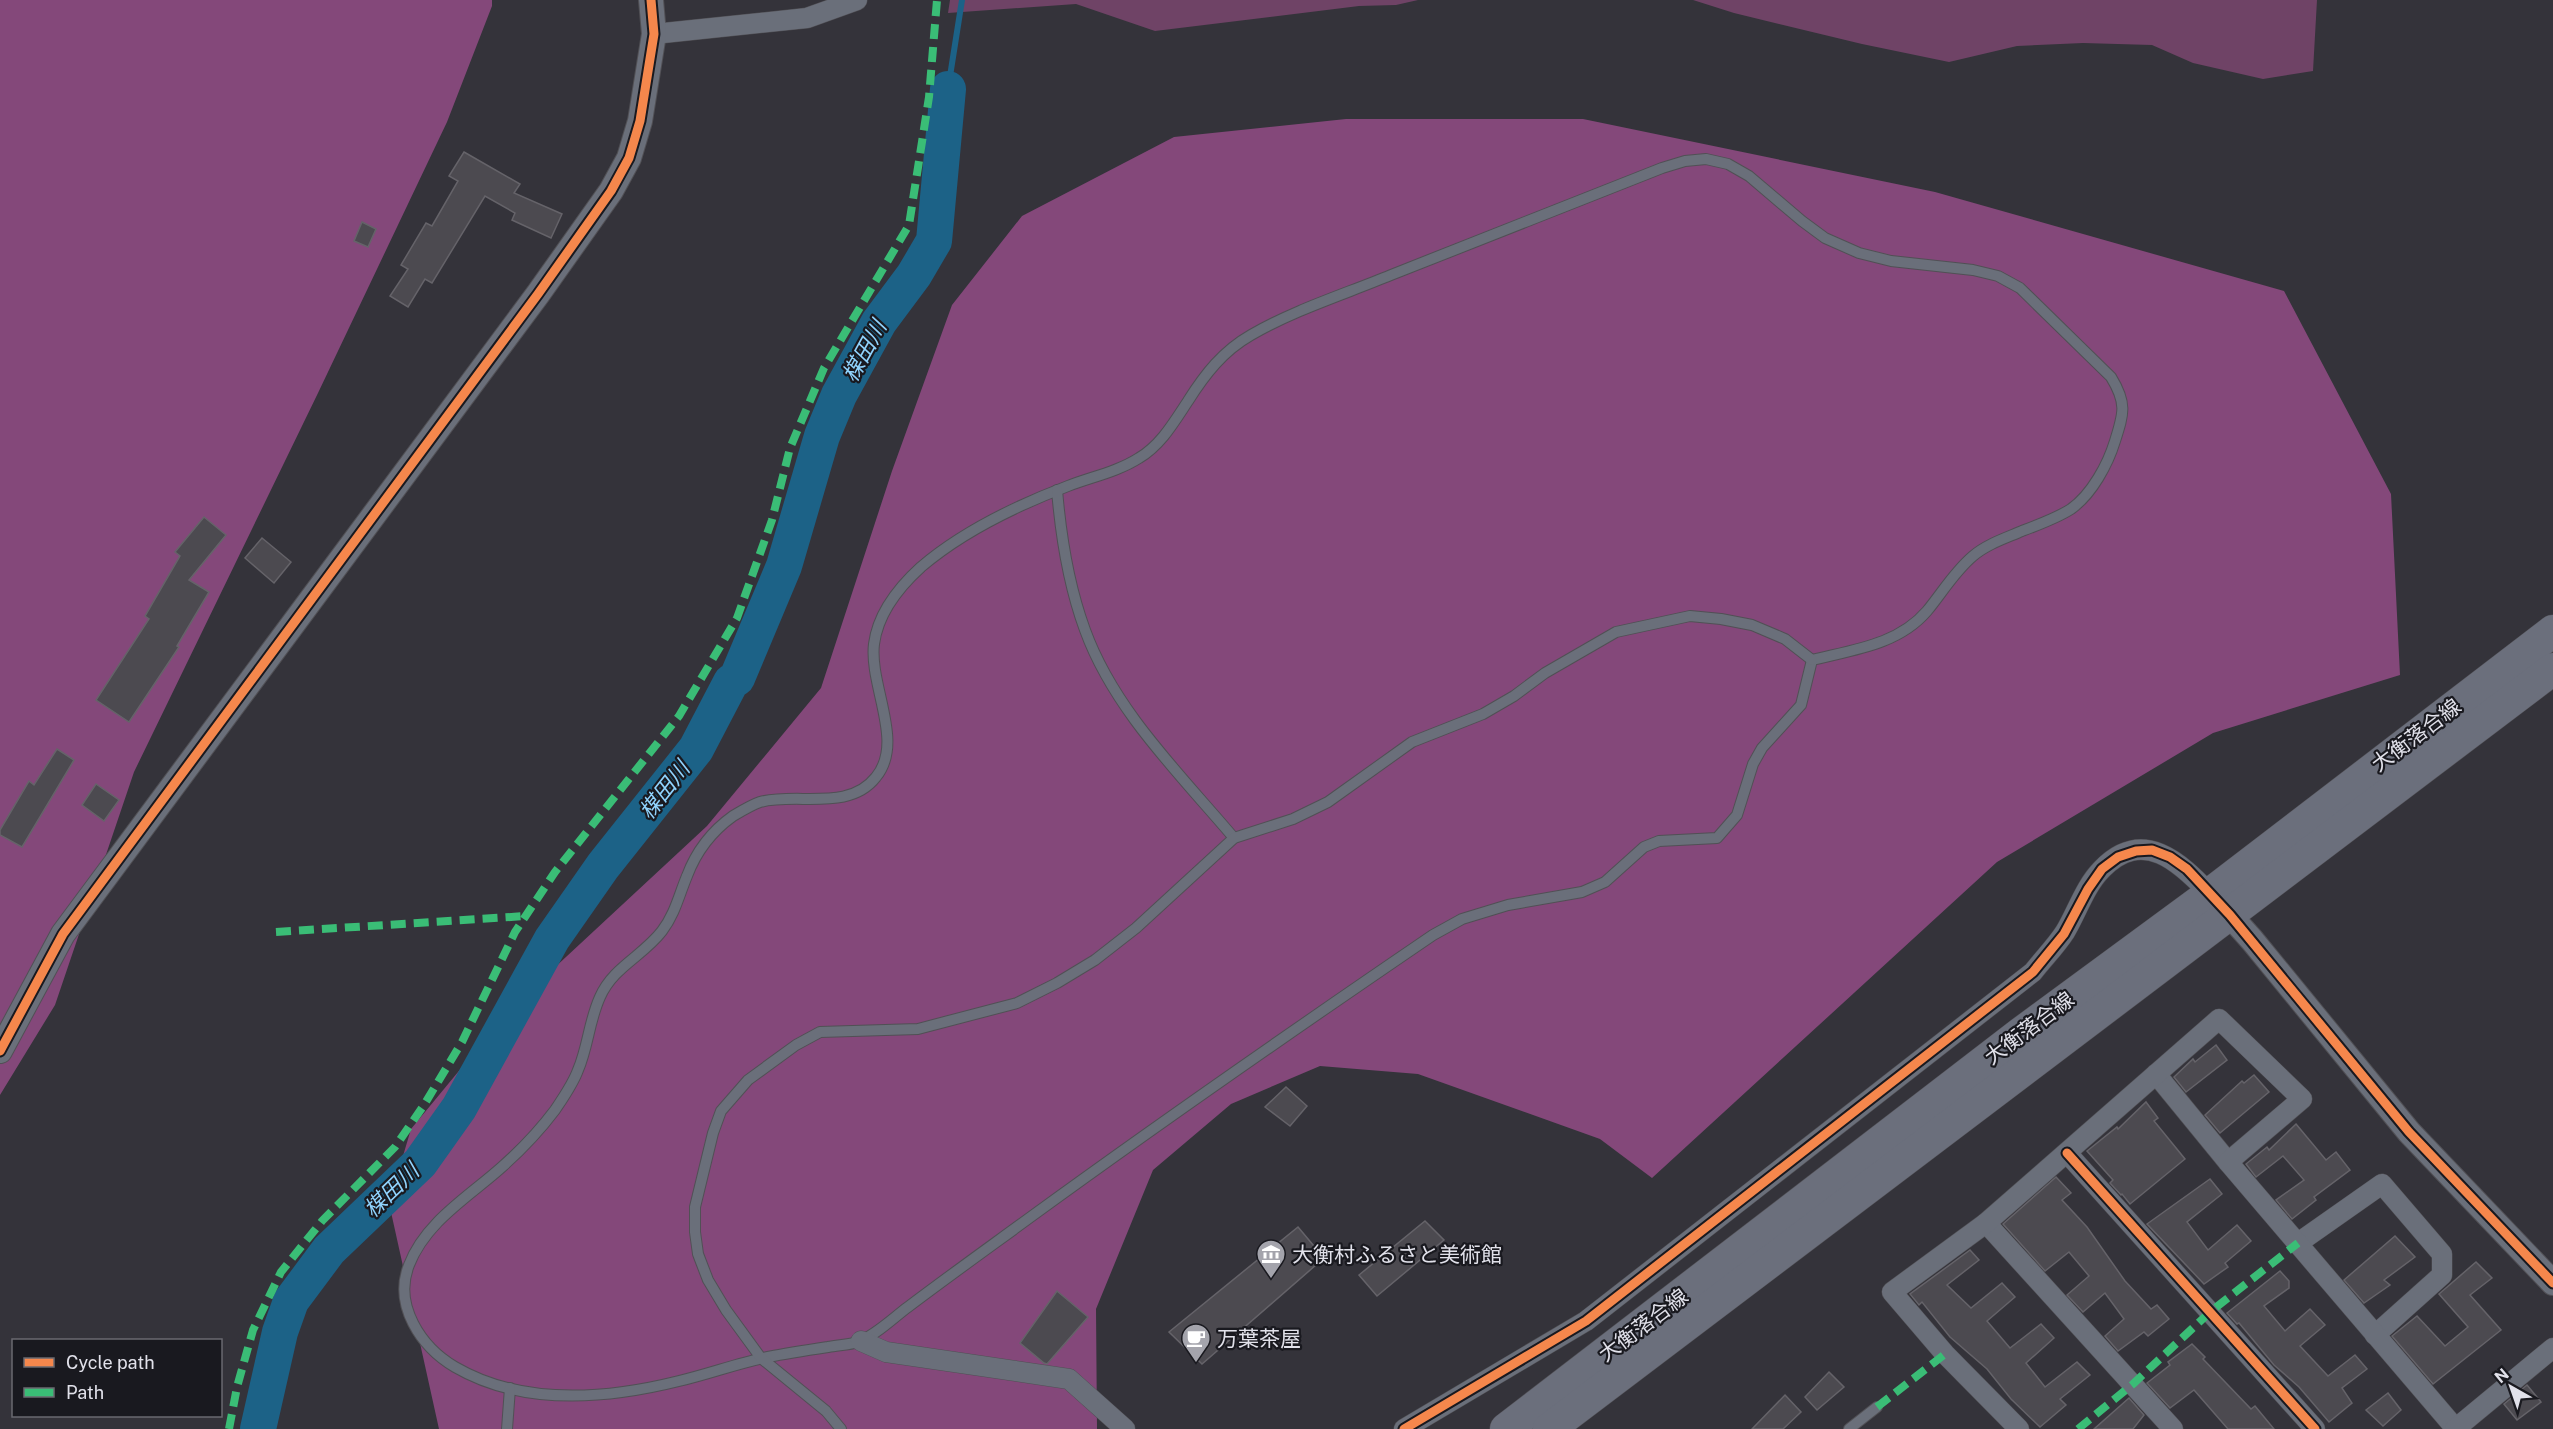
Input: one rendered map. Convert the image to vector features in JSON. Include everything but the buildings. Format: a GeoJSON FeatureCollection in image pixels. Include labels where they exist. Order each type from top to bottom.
{"type":"FeatureCollection","features":[{"type":"Feature","properties":{"kind":"main road","name":"大衡落合線"},"geometry":{"type":"LineString","coordinates":[[1549,1429],[2220,904],[2553,631]]}},
{"type":"Feature","properties":{"kind":"main road","name":"大衡落合線"},"geometry":{"type":"LineString","coordinates":[[1506,1429],[2021,1033],[2220,904],[2553,669]]}},
{"type":"Feature","properties":{"kind":"street"},"geometry":{"type":"LineString","coordinates":[[0,1051],[63,934],[531,304],[610,191],[628,158],[640,121],[654,34],[651,0]]}},
{"type":"Feature","properties":{"kind":"street"},"geometry":{"type":"LineString","coordinates":[[654,34],[807,18],[857,0]]}},
{"type":"Feature","properties":{"kind":"street"},"geometry":{"type":"LineString","coordinates":[[1404,1429],[1586,1321],[2033,972],[2064,933],[2102,869],[2118,857],[2136,850],[2152,850],[2187,869],[2220,904],[2409,1132],[2553,1283]]}},
{"type":"Feature","properties":{"kind":"street"},"geometry":{"type":"LineString","coordinates":[[2019,1429],[1945,1354],[1892,1292],[1986,1223],[2219,1019],[2302,1099],[2228,1162]]}},
{"type":"Feature","properties":{"kind":"street"},"geometry":{"type":"LineString","coordinates":[[2156,1074],[2228,1162],[2456,1429],[2553,1348]]}},
{"type":"Feature","properties":{"kind":"street"},"geometry":{"type":"LineString","coordinates":[[2067,1153],[2315,1429]]}},
{"type":"Feature","properties":{"kind":"street"},"geometry":{"type":"LineString","coordinates":[[2298,1244],[2382,1184],[2442,1254],[2442,1275],[2375,1335]]}},
{"type":"Feature","properties":{"kind":"street"},"geometry":{"type":"LineString","coordinates":[[1986,1223],[2173,1429]]}},
{"type":"Feature","properties":{"kind":"street"},"geometry":{"type":"LineString","coordinates":[[861,1341],[886,1352],[1069,1379],[1125,1429]]}},
{"type":"Feature","properties":{"kind":"lane"},"geometry":{"type":"LineString","coordinates":[[1706,159],[1728,164],[1749,176],[1802,221],[1826,238],[1859,254],[1891,261],[1973,270],[1998,276],[2020,288],[2111,377],[2121,394],[2123,414],[2111,456],[2090,490],[2072,508],[1999,540],[1974,555],[1952,576],[1926,613],[1905,630],[1880,643],[1812,660],[1801,705],[1762,748],[1753,764],[1737,815],[1717,838],[1659,841],[1644,847],[1605,882],[1582,892],[1508,905],[1462,919],[1433,935],[1174,1113],[861,1341],[761,1358],[671,1383],[624,1392],[540,1394],[510,1388],[468,1373],[445,1361],[427,1344],[412,1322],[405,1300],[405,1279],[412,1256],[429,1232],[455,1205],[501,1168],[533,1137],[560,1104],[579,1070],[597,1001],[607,982],[662,932],[675,910],[688,871],[701,848],[738,812],[762,801],[842,797],[864,789],[882,772],[888,750],[885,716],[874,669],[873,648],[878,626],[888,604],[903,586],[924,564],[957,541],[1002,516],[1057,490],[1133,463],[1154,448],[1206,375],[1226,352],[1272,324],[1662,168],[1685,161],[1706,159]]}},
{"type":"Feature","properties":{"kind":"lane"},"geometry":{"type":"LineString","coordinates":[[1057,490],[1061,530],[1074,598],[1100,663],[1121,699],[1159,750],[1234,838]]}},
{"type":"Feature","properties":{"kind":"lane"},"geometry":{"type":"LineString","coordinates":[[842,1429],[826,1411],[761,1358],[726,1310],[708,1280],[698,1254],[695,1207],[713,1133],[721,1111],[734,1093],[796,1045],[820,1032],[918,1029],[1017,1003],[1057,983],[1095,960],[1136,928],[1234,838],[1293,819],[1328,802],[1412,742],[1483,714],[1514,696],[1545,673],[1616,632],[1690,616],[1721,619],[1752,625],[1785,639],[1812,660]]}},
{"type":"Feature","properties":{"kind":"lane"},"geometry":{"type":"LineString","coordinates":[[507,1429],[510,1388]]}},
{"type":"Feature","properties":{"kind":"lane"},"geometry":{"type":"LineString","coordinates":[[1849,1429],[1877,1407]]}},
{"type":"Feature","properties":{"kind":"shaded area"},"geometry":{"type":"Polygon","coordinates":[[[0,0],[492,0],[492,6],[447,122],[134,772],[55,1005],[0,1095],[0,0]]]}},
{"type":"Feature","properties":{"kind":"shaded area"},"geometry":{"type":"Polygon","coordinates":[[[950,0],[1418,0],[1396,5],[1359,6],[1155,31],[1076,4],[948,13],[950,0]]]}},
{"type":"Feature","properties":{"kind":"shaded area"},"geometry":{"type":"Polygon","coordinates":[[[1693,0],[2317,0],[2313,71],[2263,79],[2193,63],[2152,45],[2083,43],[2017,46],[1949,62],[1734,13],[1693,0]]]}},
{"type":"Feature","properties":{"kind":"shaded area"},"geometry":{"type":"Polygon","coordinates":[[[1346,119],[1583,119],[1935,192],[2284,291],[2391,494],[2400,675],[2213,733],[1997,862],[1652,1178],[1600,1139],[1418,1074],[1320,1066],[1231,1104],[1153,1170],[1096,1309],[1097,1429],[439,1429],[389,1203],[411,1129],[510,1009],[707,826],[821,688],[892,471],[952,305],[1022,216],[1174,137],[1346,119]]]}},
{"type":"Feature","properties":{"kind":"waterway"},"geometry":{"type":"LineString","coordinates":[[948,89],[962,0]]}},
{"type":"Feature","properties":{"kind":"waterway","name":"楳田川"},"geometry":{"type":"LineString","coordinates":[[258,1429],[280,1332],[291,1301],[329,1250],[420,1163],[459,1108],[552,939],[603,866],[696,749],[731,682],[737,678],[784,566],[822,436],[839,395],[879,322],[914,275],[934,241],[948,89]]}},
{"type":"Feature","properties":{"kind":"marked path"},"geometry":{"type":"LineString","coordinates":[[229,1429],[237,1387],[253,1330],[281,1272],[322,1221],[395,1147],[424,1105],[462,1042],[515,932],[555,872],[679,716],[737,618],[772,520],[790,448],[824,368],[909,225],[929,97],[937,0]]}},
{"type":"Feature","properties":{"kind":"marked path"},"geometry":{"type":"LineString","coordinates":[[276,932],[526,916]]}},
{"type":"Feature","properties":{"kind":"marked path"},"geometry":{"type":"LineString","coordinates":[[2078,1429],[2133,1384],[2210,1312],[2298,1243]]}},
{"type":"Feature","properties":{"kind":"marked path"},"geometry":{"type":"LineString","coordinates":[[1877,1407],[1945,1354]]}},
{"type":"Feature","properties":{"kind":"cycle path"},"geometry":{"type":"LineString","coordinates":[[0,1051],[63,934],[538,294],[611,191],[629,158],[640,121],[654,34],[651,0]]}},
{"type":"Feature","properties":{"kind":"cycle path"},"geometry":{"type":"LineString","coordinates":[[1404,1429],[1586,1321],[2033,972],[2064,934],[2088,889],[2102,869],[2118,857],[2136,851],[2152,850],[2170,857],[2187,869],[2230,915],[2409,1132],[2553,1283]]}},
{"type":"Feature","properties":{"kind":"cycle path"},"geometry":{"type":"LineString","coordinates":[[2067,1153],[2315,1429]]}},
{"type":"Feature","properties":{"kind":"place","name":"大衡村ふるさと美術館"},"geometry":{"type":"Point","coordinates":[1271,1280]}},
{"type":"Feature","properties":{"kind":"place","name":"万葉茶屋"},"geometry":{"type":"Point","coordinates":[1196,1364]}}]}
